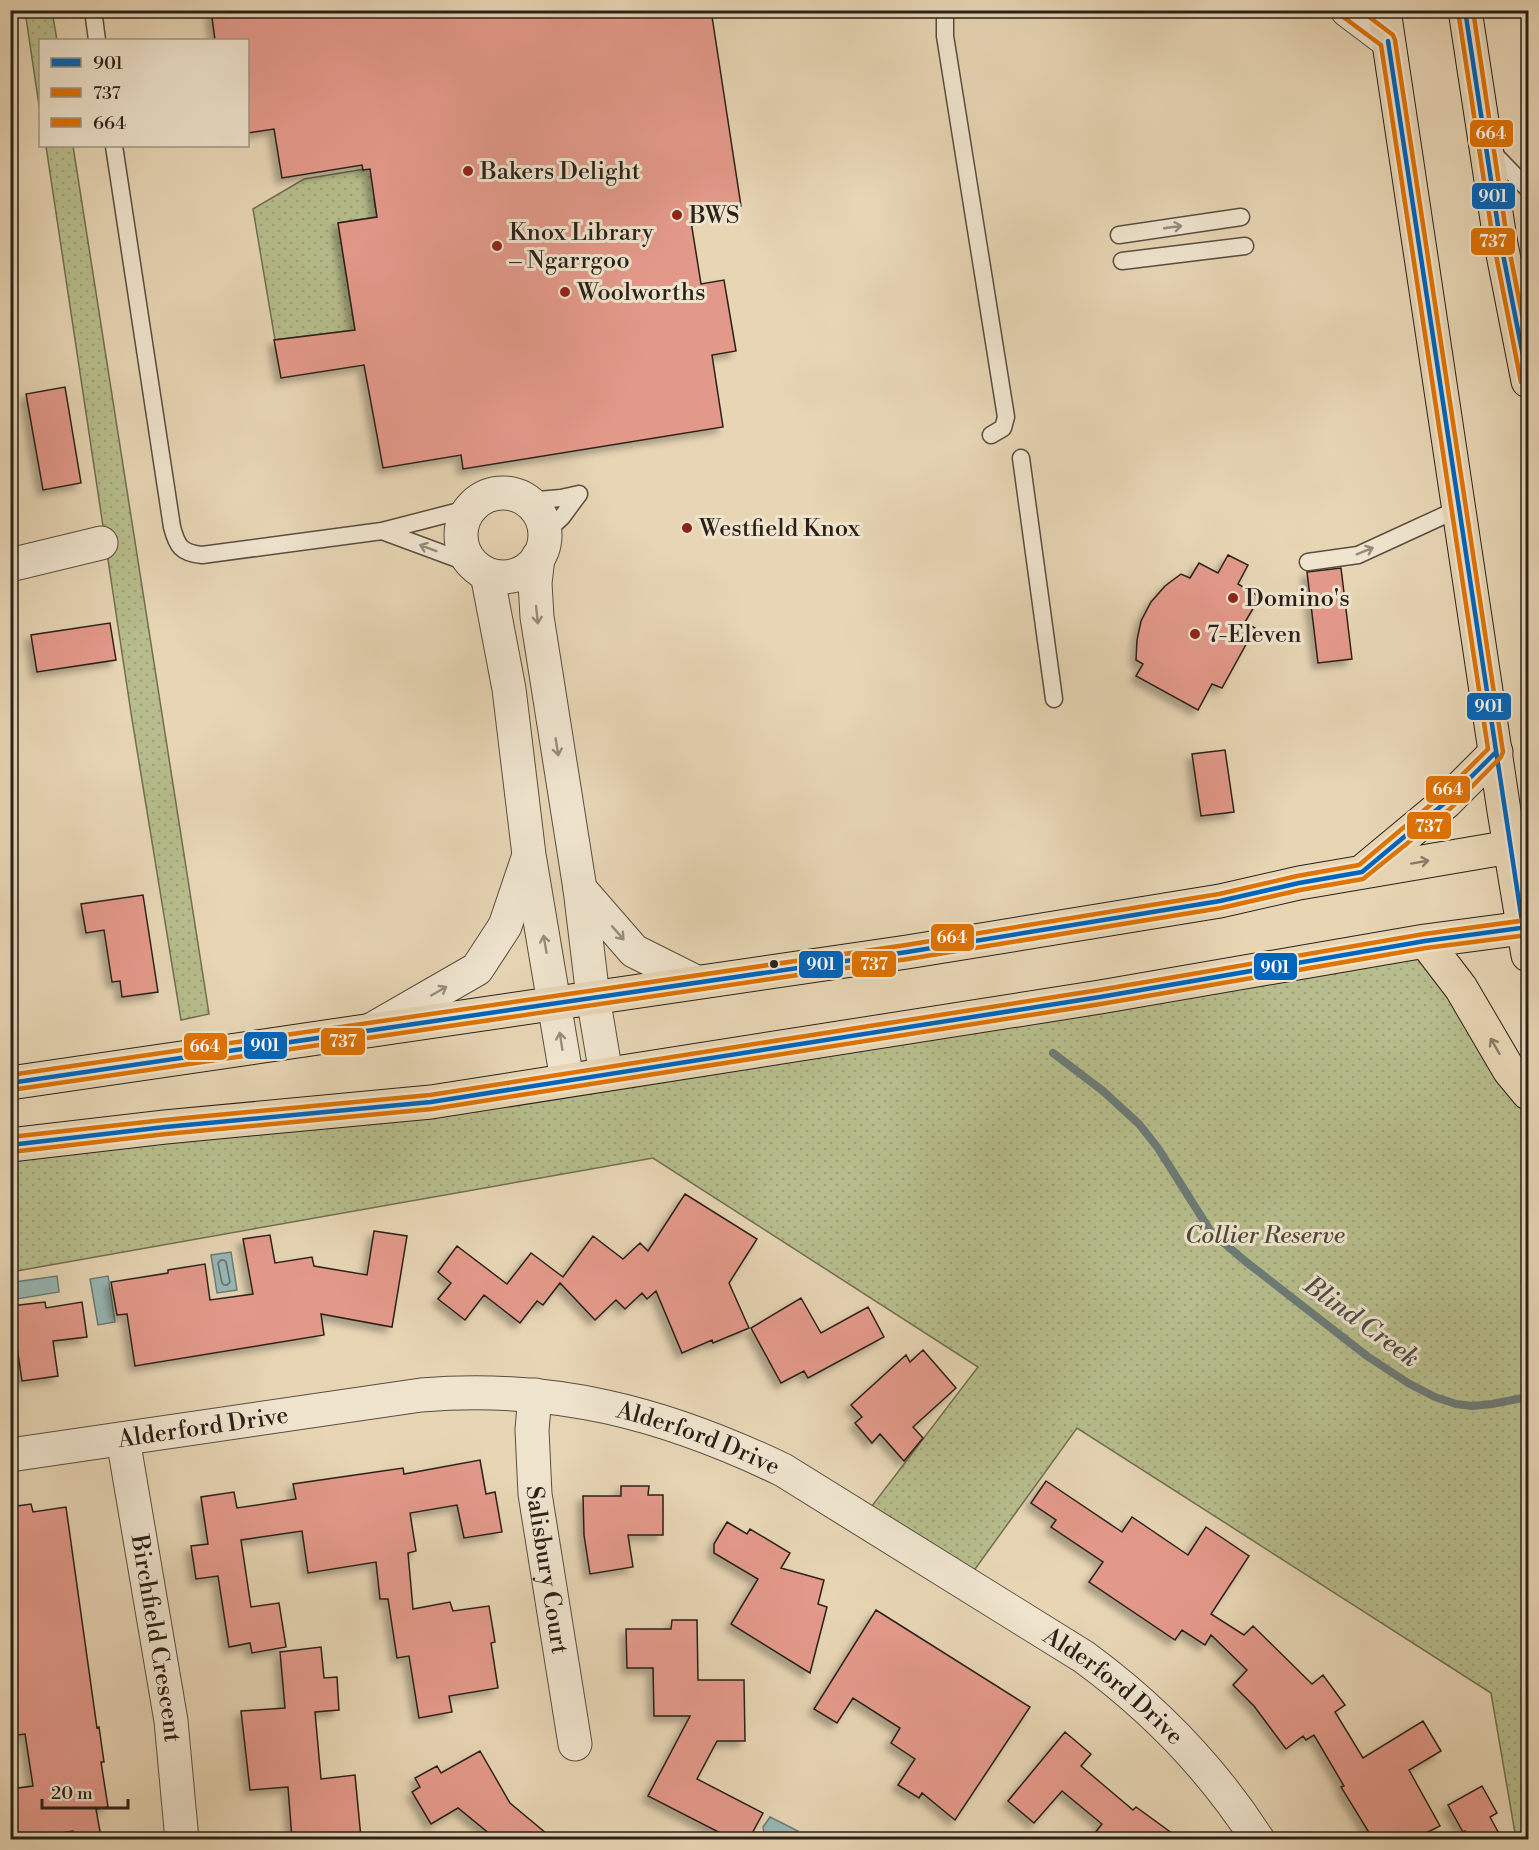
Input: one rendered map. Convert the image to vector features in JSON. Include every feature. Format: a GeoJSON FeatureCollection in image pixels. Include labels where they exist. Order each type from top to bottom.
{"type":"FeatureCollection","features":[{"type":"Feature","properties":{"kind":"main road"},"geometry":{"type":"LineString","coordinates":[[1465,10],[1500,239],[1524,330],[1528,381]]}},
{"type":"Feature","properties":{"kind":"main road"},"geometry":{"type":"LineString","coordinates":[[10,1145],[177,1126],[411,1105],[1100,997],[1425,941],[1527,936],[1519,846],[1496,752],[1386,26]]}},
{"type":"Feature","properties":{"kind":"main road"},"geometry":{"type":"LineString","coordinates":[[1362,872],[1446,802],[1496,752]]}},
{"type":"Feature","properties":{"kind":"main road"},"geometry":{"type":"LineString","coordinates":[[10,1083],[907,952],[1220,901],[1299,883],[1519,846]]}},
{"type":"Feature","properties":{"kind":"main road"},"geometry":{"type":"LineString","coordinates":[[1425,941],[1461,988],[1509,1070],[1528,1093]]}},
{"type":"Feature","properties":{"kind":"street"},"geometry":{"type":"LineString","coordinates":[[1347,10],[1386,26]]}},
{"type":"Feature","properties":{"kind":"street"},"geometry":{"type":"LineString","coordinates":[[542,545],[531,566],[521,573],[499,577],[481,570],[466,555],[461,531],[464,519],[480,499],[504,492],[527,501],[536,509],[542,520],[542,545],[535,583],[537,617],[580,889],[593,997],[606,1074]]}},
{"type":"Feature","properties":{"kind":"street"},"geometry":{"type":"LineString","coordinates":[[10,565],[101,543]]}},
{"type":"Feature","properties":{"kind":"street"},"geometry":{"type":"LineString","coordinates":[[481,570],[509,689],[529,855],[567,1080]]}},
{"type":"Feature","properties":{"kind":"street"},"geometry":{"type":"LineString","coordinates":[[370,1030],[477,969],[505,926],[529,855]]}},
{"type":"Feature","properties":{"kind":"street"},"geometry":{"type":"LineString","coordinates":[[580,889],[634,951],[696,982]]}},
{"type":"Feature","properties":{"kind":"street","name":"Alderford Drive"},"geometry":{"type":"LineString","coordinates":[[10,1455],[421,1395],[476,1392],[566,1398],[686,1429],[736,1448],[783,1470],[1069,1647],[1113,1678],[1150,1711],[1209,1773],[1258,1839]]}},
{"type":"Feature","properties":{"kind":"street","name":"Salisbury Court"},"geometry":{"type":"LineString","coordinates":[[535,1395],[532,1430],[535,1494],[575,1744]]}},
{"type":"Feature","properties":{"kind":"street","name":"Birchfield Crescent"},"geometry":{"type":"LineString","coordinates":[[123,1439],[171,1722],[182,1839]]}},
{"type":"Feature","properties":{"kind":"lane"},"geometry":{"type":"LineString","coordinates":[[93,10],[97,39]]}},
{"type":"Feature","properties":{"kind":"lane"},"geometry":{"type":"LineString","coordinates":[[947,10],[945,36],[1006,417],[1003,428],[991,435]]}},
{"type":"Feature","properties":{"kind":"lane"},"geometry":{"type":"LineString","coordinates":[[1486,146],[1528,189]]}},
{"type":"Feature","properties":{"kind":"lane"},"geometry":{"type":"LineString","coordinates":[[114,147],[171,527],[180,548],[190,554],[202,555],[382,531],[471,508]]}},
{"type":"Feature","properties":{"kind":"lane"},"geometry":{"type":"LineString","coordinates":[[1119,235],[1234,218]]}},
{"type":"Feature","properties":{"kind":"lane"},"geometry":{"type":"LineString","coordinates":[[1122,261],[1237,247]]}},
{"type":"Feature","properties":{"kind":"lane"},"geometry":{"type":"LineString","coordinates":[[1021,458],[1054,699]]}},
{"type":"Feature","properties":{"kind":"lane"},"geometry":{"type":"LineString","coordinates":[[527,501],[579,494],[542,545]]}},
{"type":"Feature","properties":{"kind":"lane"},"geometry":{"type":"LineString","coordinates":[[1308,562],[1358,555],[1458,509]]}},
{"type":"Feature","properties":{"kind":"lane"},"geometry":{"type":"LineString","coordinates":[[382,531],[481,570]]}},
{"type":"Feature","properties":{"kind":"green space"},"geometry":{"type":"Polygon","coordinates":[[[25,11],[52,11],[57,39],[39,39],[39,105],[25,11]]]}},
{"type":"Feature","properties":{"kind":"green space"},"geometry":{"type":"Polygon","coordinates":[[[46,147],[73,147],[209,1014],[181,1020],[131,713],[46,147]]]}},
{"type":"Feature","properties":{"kind":"green space"},"geometry":{"type":"Polygon","coordinates":[[[407,162],[374,199],[377,217],[338,223],[355,330],[275,340],[253,209],[304,179],[407,162]]]}},
{"type":"Feature","properties":{"kind":"green space","name":"Collier Reserve"},"geometry":{"type":"Polygon","coordinates":[[[1425,941],[1528,1093],[1528,1839],[1516,1839],[1491,1693],[1077,1428],[965,1583],[862,1519],[978,1367],[653,1158],[11,1272],[11,1145],[165,1127],[1425,941]]]}},
{"type":"Feature","properties":{"kind":"water"},"geometry":{"type":"Polygon","coordinates":[[[231,1252],[237,1290],[217,1293],[211,1255],[231,1252]]]}},
{"type":"Feature","properties":{"kind":"water"},"geometry":{"type":"Polygon","coordinates":[[[57,1276],[59,1292],[17,1299],[15,1282],[57,1276]]]}},
{"type":"Feature","properties":{"kind":"water"},"geometry":{"type":"Polygon","coordinates":[[[108,1276],[115,1322],[98,1325],[90,1279],[108,1276]]]}},
{"type":"Feature","properties":{"kind":"water"},"geometry":{"type":"Polygon","coordinates":[[[770,1817],[798,1831],[793,1839],[778,1838],[764,1833],[763,1827],[770,1817]]]}},
{"type":"Feature","properties":{"kind":"building"},"geometry":{"type":"Polygon","coordinates":[[[211,10],[711,10],[741,206],[690,215],[701,284],[724,280],[736,351],[712,355],[723,427],[463,469],[461,455],[383,468],[364,365],[281,378],[274,340],[355,330],[338,223],[377,217],[370,169],[363,170],[362,165],[282,178],[274,129],[249,133],[249,39],[215,39],[211,10]]]}},
{"type":"Feature","properties":{"kind":"building"},"geometry":{"type":"Polygon","coordinates":[[[65,387],[81,483],[43,490],[26,394],[65,387]]]}},
{"type":"Feature","properties":{"kind":"building","name":"7-Eleven"},"geometry":{"type":"Polygon","coordinates":[[[1228,555],[1248,565],[1238,584],[1260,597],[1245,622],[1255,628],[1222,688],[1212,684],[1198,710],[1136,676],[1143,664],[1136,660],[1137,640],[1141,621],[1151,602],[1165,586],[1181,574],[1190,578],[1199,563],[1218,573],[1228,555]]]}},
{"type":"Feature","properties":{"kind":"building"},"geometry":{"type":"Polygon","coordinates":[[[1341,568],[1352,659],[1318,663],[1307,572],[1341,568]]]}},
{"type":"Feature","properties":{"kind":"building"},"geometry":{"type":"Polygon","coordinates":[[[110,623],[116,660],[37,672],[31,635],[110,623]]]}},
{"type":"Feature","properties":{"kind":"building"},"geometry":{"type":"Polygon","coordinates":[[[1225,750],[1234,812],[1201,816],[1192,754],[1225,750]]]}},
{"type":"Feature","properties":{"kind":"building"},"geometry":{"type":"Polygon","coordinates":[[[143,895],[158,992],[122,997],[120,981],[112,982],[104,930],[86,933],[81,904],[143,895]]]}},
{"type":"Feature","properties":{"kind":"building"},"geometry":{"type":"Polygon","coordinates":[[[685,1194],[757,1239],[729,1283],[749,1328],[682,1353],[656,1291],[647,1299],[642,1293],[625,1309],[616,1300],[595,1320],[560,1283],[543,1305],[537,1301],[520,1323],[484,1295],[465,1320],[438,1299],[451,1283],[438,1272],[457,1246],[507,1284],[531,1253],[563,1277],[593,1236],[623,1259],[640,1243],[648,1251],[685,1194]]]}},
{"type":"Feature","properties":{"kind":"building"},"geometry":{"type":"Polygon","coordinates":[[[374,1231],[407,1236],[392,1327],[321,1314],[324,1335],[135,1366],[127,1314],[117,1315],[111,1282],[168,1273],[168,1270],[205,1264],[210,1300],[253,1294],[243,1239],[270,1235],[275,1263],[312,1257],[314,1266],[367,1275],[374,1231]]]}},
{"type":"Feature","properties":{"kind":"building"},"geometry":{"type":"Polygon","coordinates":[[[801,1298],[821,1333],[868,1307],[884,1337],[808,1378],[804,1371],[781,1383],[751,1328],[801,1298]]]}},
{"type":"Feature","properties":{"kind":"building"},"geometry":{"type":"Polygon","coordinates":[[[45,1302],[46,1308],[82,1302],[87,1337],[53,1341],[58,1376],[22,1381],[11,1306],[45,1302]]]}},
{"type":"Feature","properties":{"kind":"building"},"geometry":{"type":"Polygon","coordinates":[[[923,1350],[956,1388],[913,1427],[923,1438],[904,1461],[880,1434],[872,1443],[855,1423],[862,1417],[851,1405],[906,1355],[910,1362],[923,1350]]]}},
{"type":"Feature","properties":{"kind":"building"},"geometry":{"type":"Polygon","coordinates":[[[480,1460],[486,1494],[495,1492],[502,1532],[464,1538],[457,1505],[410,1513],[416,1551],[408,1553],[413,1609],[450,1602],[453,1611],[489,1606],[495,1642],[491,1643],[498,1688],[449,1696],[452,1712],[419,1718],[409,1656],[397,1658],[388,1599],[380,1599],[376,1562],[308,1573],[302,1531],[241,1540],[251,1607],[279,1603],[286,1647],[252,1653],[250,1643],[229,1647],[218,1576],[196,1579],[191,1546],[208,1544],[201,1497],[234,1492],[237,1508],[296,1499],[293,1484],[403,1468],[404,1474],[480,1460]]]}},
{"type":"Feature","properties":{"kind":"building"},"geometry":{"type":"Polygon","coordinates":[[[1046,1481],[1122,1532],[1132,1517],[1188,1555],[1206,1527],[1249,1556],[1211,1614],[1244,1635],[1253,1626],[1312,1684],[1323,1675],[1345,1705],[1335,1712],[1363,1758],[1423,1721],[1441,1751],[1409,1770],[1440,1826],[1414,1839],[1373,1839],[1341,1787],[1344,1786],[1314,1735],[1306,1740],[1303,1736],[1286,1749],[1254,1706],[1233,1685],[1247,1670],[1211,1635],[1205,1645],[1182,1630],[1175,1640],[1089,1582],[1103,1562],[1051,1527],[1056,1520],[1031,1503],[1046,1481]]]}},
{"type":"Feature","properties":{"kind":"building"},"geometry":{"type":"Polygon","coordinates":[[[621,1486],[649,1486],[648,1495],[663,1495],[663,1535],[628,1535],[633,1567],[590,1574],[584,1535],[583,1496],[621,1496],[621,1486]]]}},
{"type":"Feature","properties":{"kind":"building"},"geometry":{"type":"Polygon","coordinates":[[[31,1504],[33,1512],[66,1507],[97,1728],[99,1727],[104,1762],[101,1762],[108,1807],[96,1809],[101,1837],[74,1839],[73,1831],[10,1839],[10,1789],[33,1786],[25,1734],[10,1736],[10,1507],[31,1504]]]}},
{"type":"Feature","properties":{"kind":"building"},"geometry":{"type":"Polygon","coordinates":[[[727,1522],[747,1534],[750,1529],[790,1553],[781,1568],[824,1580],[818,1604],[827,1607],[810,1673],[731,1624],[758,1579],[714,1553],[714,1544],[727,1522]]]}},
{"type":"Feature","properties":{"kind":"building"},"geometry":{"type":"Polygon","coordinates":[[[876,1610],[1030,1707],[955,1820],[922,1793],[919,1798],[898,1785],[915,1759],[891,1743],[900,1728],[853,1698],[837,1723],[814,1709],[876,1610]]]}},
{"type":"Feature","properties":{"kind":"building"},"geometry":{"type":"Polygon","coordinates":[[[672,1620],[697,1620],[698,1680],[744,1680],[745,1741],[717,1741],[697,1779],[763,1813],[749,1839],[732,1839],[648,1796],[690,1716],[654,1716],[653,1668],[627,1668],[626,1629],[671,1629],[672,1620]]]}},
{"type":"Feature","properties":{"kind":"building"},"geometry":{"type":"Polygon","coordinates":[[[321,1647],[324,1678],[337,1677],[339,1710],[315,1712],[321,1779],[355,1775],[361,1838],[292,1839],[288,1787],[250,1790],[241,1711],[285,1708],[280,1652],[321,1647]]]}},
{"type":"Feature","properties":{"kind":"building"},"geometry":{"type":"Polygon","coordinates":[[[1065,1732],[1091,1754],[1081,1766],[1133,1810],[1136,1807],[1180,1839],[1090,1839],[1102,1824],[1062,1791],[1034,1823],[1008,1801],[1065,1732]]]}},
{"type":"Feature","properties":{"kind":"building"},"geometry":{"type":"Polygon","coordinates":[[[480,1751],[510,1803],[553,1839],[496,1839],[458,1808],[431,1824],[412,1792],[420,1787],[415,1778],[437,1766],[441,1773],[480,1751]]]}},
{"type":"Feature","properties":{"kind":"building"},"geometry":{"type":"Polygon","coordinates":[[[1482,1786],[1497,1813],[1490,1817],[1502,1839],[1470,1839],[1465,1831],[1463,1832],[1448,1805],[1482,1786]]]}},
{"type":"Feature","properties":{"kind":"waterway","name":"Blind Creek"},"geometry":{"type":"LineString","coordinates":[[1053,1053],[1103,1091],[1139,1124],[1158,1148],[1211,1232],[1367,1356],[1408,1383],[1435,1397],[1456,1404],[1472,1406],[1528,1397]]}},
{"type":"Feature","properties":{"kind":"transit line","name":"737"},"geometry":{"type":"LineString","coordinates":[[11,1090],[908,959],[1221,908],[1300,890],[1363,879],[1451,808],[1501,757],[1503,752],[1395,40],[1393,35],[1360,10]]}},
{"type":"Feature","properties":{"kind":"transit line","name":"901"},"geometry":{"type":"LineString","coordinates":[[1465,10],[1500,239],[1528,381]]}},
{"type":"Feature","properties":{"kind":"transit line","name":"664"},"geometry":{"type":"LineString","coordinates":[[1473,10],[1507,238],[1528,345]]}},
{"type":"Feature","properties":{"kind":"transit line","name":"737"},"geometry":{"type":"LineString","coordinates":[[1458,11],[1493,240],[1521,382]]}},
{"type":"Feature","properties":{"kind":"transit line","name":"664"},"geometry":{"type":"LineString","coordinates":[[10,1075],[906,945],[1219,894],[1297,876],[1359,865],[1441,796],[1488,749],[1381,45],[1342,16]]}},
{"type":"Feature","properties":{"kind":"transit line","name":"901"},"geometry":{"type":"LineString","coordinates":[[1388,41],[1523,928]]}},
{"type":"Feature","properties":{"kind":"transit line","name":"901"},"geometry":{"type":"LineString","coordinates":[[10,1083],[907,952],[1220,901],[1299,883],[1362,872],[1446,802],[1496,752]]}},
{"type":"Feature","properties":{"kind":"transit line","name":"664"},"geometry":{"type":"LineString","coordinates":[[10,1137],[430,1095],[1099,990],[1424,934],[1527,920]]}},
{"type":"Feature","properties":{"kind":"transit line","name":"901"},"geometry":{"type":"LineString","coordinates":[[10,1145],[165,1127],[431,1102],[1100,997],[1425,941],[1528,927]]}},
{"type":"Feature","properties":{"kind":"transit line","name":"737"},"geometry":{"type":"LineString","coordinates":[[11,1152],[166,1134],[432,1109],[1101,1004],[1426,948],[1528,935]]}},
{"type":"Feature","properties":{"kind":"place","name":"Bakers Delight"},"geometry":{"type":"Point","coordinates":[468,171]}},
{"type":"Feature","properties":{"kind":"place","name":"BWS"},"geometry":{"type":"Point","coordinates":[677,215]}},
{"type":"Feature","properties":{"kind":"place","name":"Knox Library – Ngarrgoo"},"geometry":{"type":"Point","coordinates":[497,246]}},
{"type":"Feature","properties":{"kind":"place","name":"Woolworths"},"geometry":{"type":"Point","coordinates":[565,292]}},
{"type":"Feature","properties":{"kind":"place","name":"Westfield Knox"},"geometry":{"type":"Point","coordinates":[687,528]}},
{"type":"Feature","properties":{"kind":"place","name":"Domino's"},"geometry":{"type":"Point","coordinates":[1233,598]}},
{"type":"Feature","properties":{"kind":"place","name":"7-Eleven"},"geometry":{"type":"Point","coordinates":[1195,634]}}]}
